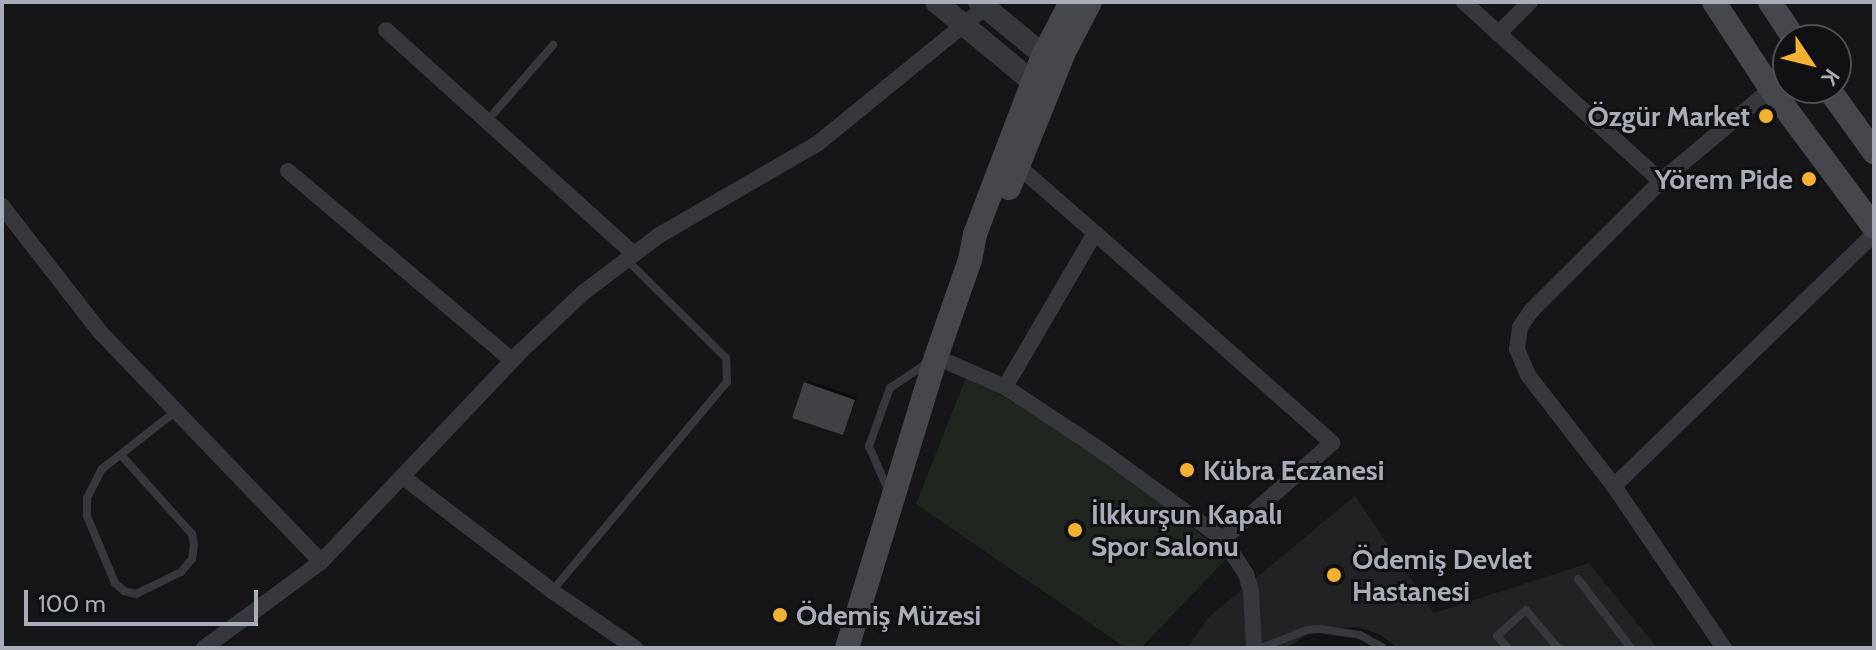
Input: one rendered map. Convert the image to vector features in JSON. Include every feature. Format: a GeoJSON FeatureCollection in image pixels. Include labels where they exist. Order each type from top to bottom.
{"type":"FeatureCollection","features":[{"type":"Feature","properties":{"kind":"main road"},"geometry":{"type":"LineString","coordinates":[[847,648],[936,357],[970,260],[975,234],[1040,88],[1071,2]]}},
{"type":"Feature","properties":{"kind":"main road"},"geometry":{"type":"LineString","coordinates":[[1050,61],[1090,2]]}},
{"type":"Feature","properties":{"kind":"main road"},"geometry":{"type":"LineString","coordinates":[[1714,2],[1771,89],[1874,227]]}},
{"type":"Feature","properties":{"kind":"main road"},"geometry":{"type":"LineString","coordinates":[[1770,2],[1784,24]]}},
{"type":"Feature","properties":{"kind":"main road"},"geometry":{"type":"LineString","coordinates":[[970,260],[991,235],[1018,166],[1040,88]]}},
{"type":"Feature","properties":{"kind":"main road"},"geometry":{"type":"LineString","coordinates":[[1840,104],[1874,152]]}},
{"type":"Feature","properties":{"kind":"street"},"geometry":{"type":"LineString","coordinates":[[936,2],[1040,88]]}},
{"type":"Feature","properties":{"kind":"street"},"geometry":{"type":"LineString","coordinates":[[1464,2],[1661,181]]}},
{"type":"Feature","properties":{"kind":"street"},"geometry":{"type":"LineString","coordinates":[[1498,34],[1530,2]]}},
{"type":"Feature","properties":{"kind":"street"},"geometry":{"type":"LineString","coordinates":[[204,648],[321,562],[512,360],[584,292],[658,236],[817,144],[985,4],[1050,61]]}},
{"type":"Feature","properties":{"kind":"street"},"geometry":{"type":"LineString","coordinates":[[386,30],[630,257]]}},
{"type":"Feature","properties":{"kind":"street"},"geometry":{"type":"LineString","coordinates":[[1724,648],[1614,486],[1528,375],[1517,349],[1520,327],[1661,181],[1771,89]]}},
{"type":"Feature","properties":{"kind":"street"},"geometry":{"type":"LineString","coordinates":[[1018,166],[1332,443],[1223,539]]}},
{"type":"Feature","properties":{"kind":"street"},"geometry":{"type":"LineString","coordinates":[[288,171],[512,360]]}},
{"type":"Feature","properties":{"kind":"street"},"geometry":{"type":"LineString","coordinates":[[2,206],[100,332],[321,562]]}},
{"type":"Feature","properties":{"kind":"street"},"geometry":{"type":"LineString","coordinates":[[1005,387],[1095,233]]}},
{"type":"Feature","properties":{"kind":"street"},"geometry":{"type":"LineString","coordinates":[[1614,486],[1874,234]]}},
{"type":"Feature","properties":{"kind":"street"},"geometry":{"type":"LineString","coordinates":[[936,357],[1005,387],[1096,447],[1223,539],[1237,556],[1249,583],[1254,648]]}},
{"type":"Feature","properties":{"kind":"street"},"geometry":{"type":"LineString","coordinates":[[403,477],[552,591],[635,648]]}},
{"type":"Feature","properties":{"kind":"lane"},"geometry":{"type":"LineString","coordinates":[[487,121],[553,45]]}},
{"type":"Feature","properties":{"kind":"lane"},"geometry":{"type":"LineString","coordinates":[[552,591],[727,382],[726,358],[630,257]]}},
{"type":"Feature","properties":{"kind":"lane"},"geometry":{"type":"LineString","coordinates":[[893,501],[869,446],[890,388],[936,357]]}},
{"type":"Feature","properties":{"kind":"lane"},"geometry":{"type":"LineString","coordinates":[[121,455],[192,534],[194,545],[192,559],[181,572],[136,594],[124,591],[115,583],[87,516],[87,498],[93,482],[121,455],[176,411]]}},
{"type":"Feature","properties":{"kind":"lane"},"geometry":{"type":"LineString","coordinates":[[1578,579],[1626,646]]}},
{"type":"Feature","properties":{"kind":"lane"},"geometry":{"type":"LineString","coordinates":[[1508,648],[1497,636],[1526,610],[1558,648]]}},
{"type":"Feature","properties":{"kind":"lane"},"geometry":{"type":"LineString","coordinates":[[1261,648],[1307,630],[1320,629],[1348,631],[1383,648]]}},
{"type":"Feature","properties":{"kind":"shaded area","name":"İlkkurşun Kapalı Spor Salonu"},"geometry":{"type":"Polygon","coordinates":[[[967,375],[1110,460],[1228,557],[1141,648],[1126,648],[916,504],[967,375]]]}},
{"type":"Feature","properties":{"kind":"shaded area","name":"Ödemiş Devlet Hastanesi"},"geometry":{"type":"Polygon","coordinates":[[[1355,496],[1434,613],[1589,563],[1657,648],[1187,648],[1209,617],[1355,496]]]}},
{"type":"Feature","properties":{"kind":"building"},"geometry":{"type":"Polygon","coordinates":[[[804,382],[855,400],[843,435],[792,418],[804,382]]]}},
{"type":"Feature","properties":{"kind":"place","name":"Özgür Market"},"geometry":{"type":"Point","coordinates":[1766,116]}},
{"type":"Feature","properties":{"kind":"place","name":"Yörem Pide"},"geometry":{"type":"Point","coordinates":[1809,179]}},
{"type":"Feature","properties":{"kind":"place","name":"Kübra Eczanesi"},"geometry":{"type":"Point","coordinates":[1187,470]}},
{"type":"Feature","properties":{"kind":"place","name":"İlkkurşun Kapalı Spor Salonu"},"geometry":{"type":"Point","coordinates":[1075,530]}},
{"type":"Feature","properties":{"kind":"place","name":"Ödemiş Devlet Hastanesi"},"geometry":{"type":"Point","coordinates":[1334,575]}},
{"type":"Feature","properties":{"kind":"place","name":"Ödemiş Müzesi"},"geometry":{"type":"Point","coordinates":[780,615]}}]}
